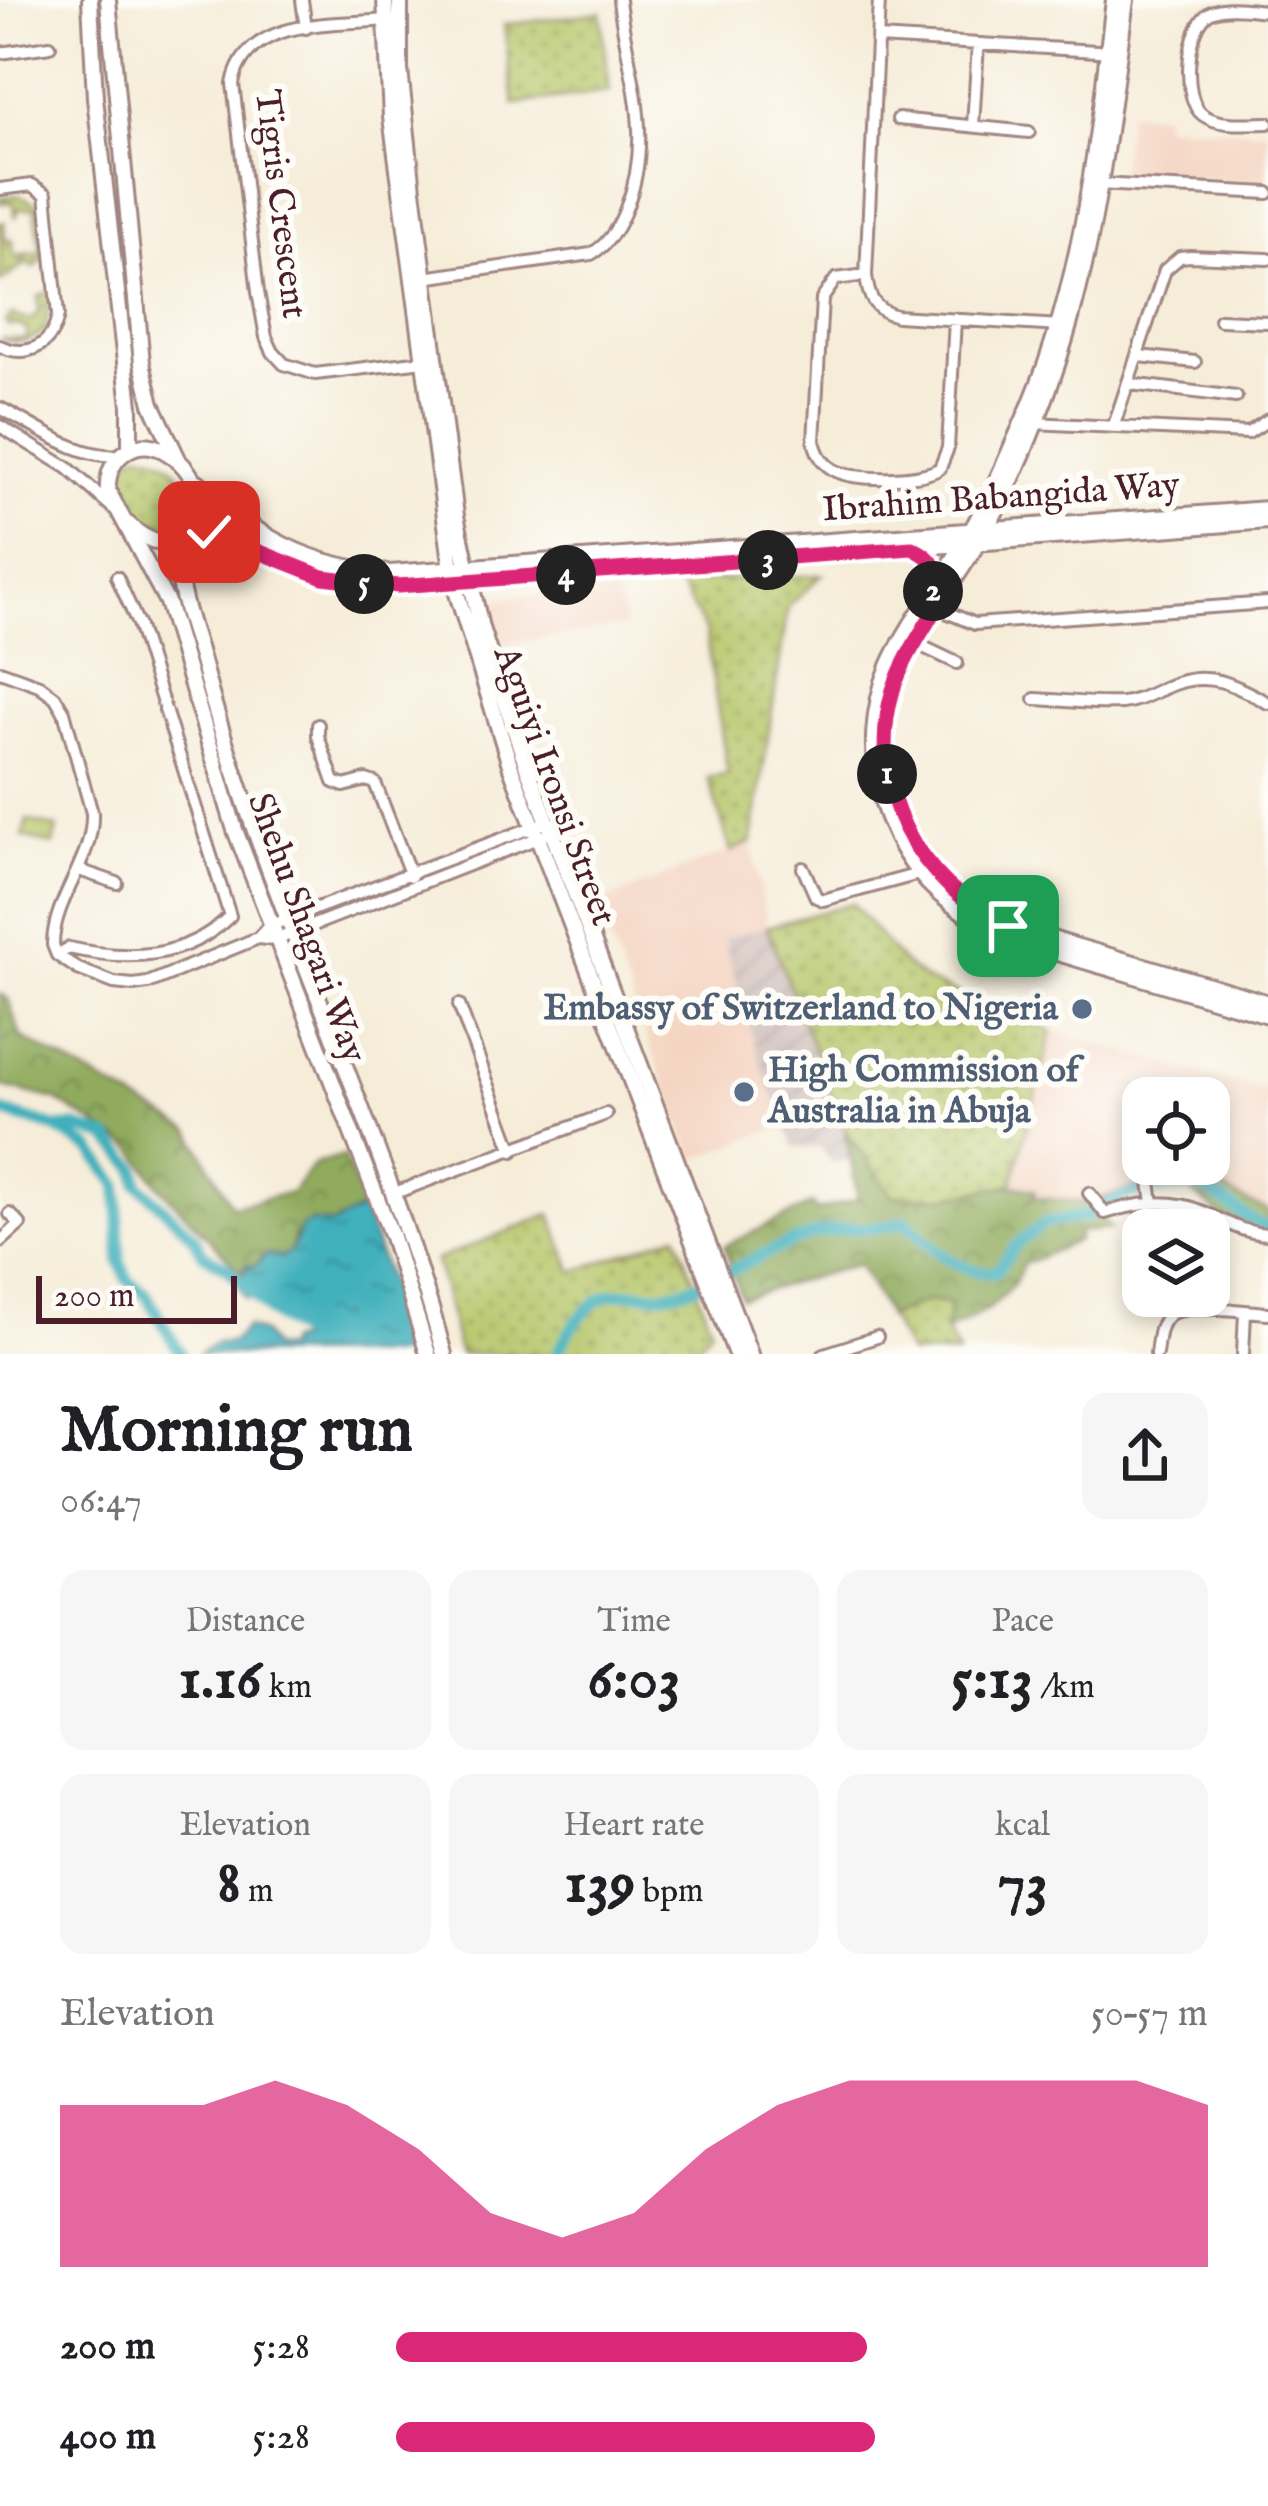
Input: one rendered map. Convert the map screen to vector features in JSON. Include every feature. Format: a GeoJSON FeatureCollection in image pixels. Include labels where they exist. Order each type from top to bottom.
{"type":"FeatureCollection","features":[{"type":"Feature","properties":{"kind":"main road"},"geometry":{"type":"LineString","coordinates":[[90,0],[95,98],[130,406],[126,452],[107,481],[111,500],[151,541],[180,541],[193,530],[200,498],[152,404],[142,363],[108,0]]}},
{"type":"Feature","properties":{"kind":"main road","name":"Aguiyi Ironsi Street"},"geometry":{"type":"LineString","coordinates":[[386,0],[391,20],[391,117],[421,279],[460,576],[493,714],[720,1292],[750,1354]]}},
{"type":"Feature","properties":{"kind":"main road","name":"Aguiyi Ironsi Street"},"geometry":{"type":"LineString","coordinates":[[391,20],[400,0]]}},
{"type":"Feature","properties":{"kind":"main road"},"geometry":{"type":"LineString","coordinates":[[1113,52],[1114,0]]}},
{"type":"Feature","properties":{"kind":"main road"},"geometry":{"type":"LineString","coordinates":[[1126,0],[1113,52],[1095,183],[1064,327],[1004,493],[888,668],[878,703],[876,771],[885,809],[919,874],[972,921],[1003,936],[1268,1015]]}},
{"type":"Feature","properties":{"kind":"main road"},"geometry":{"type":"LineString","coordinates":[[1029,423],[975,537],[938,584],[890,703],[886,769],[904,829],[937,876],[977,909],[1020,931],[1268,1003]]}},
{"type":"Feature","properties":{"kind":"main road"},"geometry":{"type":"LineString","coordinates":[[126,452],[157,447],[186,470]]}},
{"type":"Feature","properties":{"kind":"main road","name":"Ibrahim Babangida Way"},"geometry":{"type":"LineString","coordinates":[[186,470],[254,531],[311,559],[390,573],[460,576],[912,548],[1026,527],[1268,509]]}},
{"type":"Feature","properties":{"kind":"main road"},"geometry":{"type":"LineString","coordinates":[[1004,493],[1010,513],[1026,527]]}},
{"type":"Feature","properties":{"kind":"main road","name":"Shehu Shagari Way"},"geometry":{"type":"LineString","coordinates":[[126,520],[174,622],[202,726],[272,933],[392,1237],[428,1354]]}},
{"type":"Feature","properties":{"kind":"main road","name":"Ibrahim Babangida Way"},"geometry":{"type":"LineString","coordinates":[[193,530],[335,579],[398,586],[460,576],[975,537],[1268,521]]}},
{"type":"Feature","properties":{"kind":"main road","name":"Shehu Shagari Way"},"geometry":{"type":"LineString","coordinates":[[180,541],[178,571],[252,828],[392,1194],[444,1354]]}},
{"type":"Feature","properties":{"kind":"main road"},"geometry":{"type":"LineString","coordinates":[[912,548],[934,564],[938,584]]}},
{"type":"Feature","properties":{"kind":"main road","name":"Aguiyi Ironsi Street"},"geometry":{"type":"LineString","coordinates":[[720,1292],[736,1354]]}},
{"type":"Feature","properties":{"kind":"street"},"geometry":{"type":"LineString","coordinates":[[302,0],[306,28]]}},
{"type":"Feature","properties":{"kind":"street"},"geometry":{"type":"LineString","coordinates":[[421,279],[601,249],[623,216],[641,158],[622,0]]}},
{"type":"Feature","properties":{"kind":"street"},"geometry":{"type":"LineString","coordinates":[[879,0],[868,294],[882,311],[897,316],[1064,327]]}},
{"type":"Feature","properties":{"kind":"street"},"geometry":{"type":"LineString","coordinates":[[1268,11],[1224,10],[1198,23],[1190,91],[1192,104],[1205,117],[1268,123]]}},
{"type":"Feature","properties":{"kind":"street","name":"Tigris Crescent"},"geometry":{"type":"LineString","coordinates":[[391,20],[272,34],[249,47],[235,70],[233,84],[266,337],[284,364],[315,374],[431,360]]}},
{"type":"Feature","properties":{"kind":"street"},"geometry":{"type":"LineString","coordinates":[[878,38],[1113,52]]}},
{"type":"Feature","properties":{"kind":"street"},"geometry":{"type":"LineString","coordinates":[[973,126],[978,44]]}},
{"type":"Feature","properties":{"kind":"street"},"geometry":{"type":"LineString","coordinates":[[0,53],[50,46]]}},
{"type":"Feature","properties":{"kind":"street"},"geometry":{"type":"LineString","coordinates":[[898,119],[1029,132]]}},
{"type":"Feature","properties":{"kind":"street"},"geometry":{"type":"LineString","coordinates":[[1095,183],[1268,193]]}},
{"type":"Feature","properties":{"kind":"street"},"geometry":{"type":"LineString","coordinates":[[0,189],[32,185],[46,194],[58,315],[54,332],[36,348],[16,352],[0,346]]}},
{"type":"Feature","properties":{"kind":"street"},"geometry":{"type":"LineString","coordinates":[[1114,425],[1160,278],[1172,262],[1190,256],[1268,259]]}},
{"type":"Feature","properties":{"kind":"street"},"geometry":{"type":"LineString","coordinates":[[866,274],[836,279],[822,299],[814,441],[822,459],[836,471],[914,478],[940,468],[948,448],[956,319]]}},
{"type":"Feature","properties":{"kind":"street"},"geometry":{"type":"LineString","coordinates":[[1220,320],[1268,322]]}},
{"type":"Feature","properties":{"kind":"street"},"geometry":{"type":"LineString","coordinates":[[1139,356],[1195,362]]}},
{"type":"Feature","properties":{"kind":"street"},"geometry":{"type":"LineString","coordinates":[[1130,384],[1236,397]]}},
{"type":"Feature","properties":{"kind":"street"},"geometry":{"type":"LineString","coordinates":[[0,408],[90,453],[126,452]]}},
{"type":"Feature","properties":{"kind":"street"},"geometry":{"type":"LineString","coordinates":[[1029,423],[1248,433],[1268,420]]}},
{"type":"Feature","properties":{"kind":"street"},"geometry":{"type":"LineString","coordinates":[[0,426],[68,468],[126,520]]}},
{"type":"Feature","properties":{"kind":"street"},"geometry":{"type":"LineString","coordinates":[[57,955],[69,948],[106,956],[159,955],[216,928],[230,916],[138,624],[118,578]]}},
{"type":"Feature","properties":{"kind":"street"},"geometry":{"type":"LineString","coordinates":[[931,605],[975,624],[1268,603]]}},
{"type":"Feature","properties":{"kind":"street"},"geometry":{"type":"LineString","coordinates":[[916,643],[958,663]]}},
{"type":"Feature","properties":{"kind":"street"},"geometry":{"type":"LineString","coordinates":[[0,671],[47,691],[64,712],[92,813],[90,841],[53,934],[57,955],[98,978],[148,983],[542,830]]}},
{"type":"Feature","properties":{"kind":"street"},"geometry":{"type":"LineString","coordinates":[[1035,699],[1119,703],[1177,683],[1211,679],[1238,686],[1268,703]]}},
{"type":"Feature","properties":{"kind":"street"},"geometry":{"type":"LineString","coordinates":[[318,725],[334,782],[344,786],[375,783],[411,876]]}},
{"type":"Feature","properties":{"kind":"street"},"geometry":{"type":"LineString","coordinates":[[291,926],[411,876],[542,830]]}},
{"type":"Feature","properties":{"kind":"street"},"geometry":{"type":"LineString","coordinates":[[802,868],[816,897],[823,900],[919,874]]}},
{"type":"Feature","properties":{"kind":"street"},"geometry":{"type":"LineString","coordinates":[[79,870],[117,883]]}},
{"type":"Feature","properties":{"kind":"street"},"geometry":{"type":"LineString","coordinates":[[459,1005],[514,1151]]}},
{"type":"Feature","properties":{"kind":"street"},"geometry":{"type":"LineString","coordinates":[[392,1194],[606,1114]]}},
{"type":"Feature","properties":{"kind":"street"},"geometry":{"type":"LineString","coordinates":[[1151,1185],[1154,1202]]}},
{"type":"Feature","properties":{"kind":"street"},"geometry":{"type":"LineString","coordinates":[[1089,1193],[1105,1213],[1154,1202],[1198,1209],[1245,1233],[1268,1234]]}},
{"type":"Feature","properties":{"kind":"street"},"geometry":{"type":"LineString","coordinates":[[0,1242],[20,1224],[10,1214]]}},
{"type":"Feature","properties":{"kind":"street"},"geometry":{"type":"LineString","coordinates":[[1156,1354],[1160,1327],[1168,1315],[1182,1309],[1268,1313]]}},
{"type":"Feature","properties":{"kind":"street"},"geometry":{"type":"LineString","coordinates":[[1243,1354],[1245,1312]]}},
{"type":"Feature","properties":{"kind":"street"},"geometry":{"type":"LineString","coordinates":[[824,1354],[877,1337]]}},
{"type":"Feature","properties":{"kind":"shaded area"},"geometry":{"type":"Polygon","coordinates":[[[1128,112],[1163,114],[1163,125],[1268,131],[1268,183],[1120,173],[1128,112]]]}},
{"type":"Feature","properties":{"kind":"shaded area"},"geometry":{"type":"Polygon","coordinates":[[[615,588],[626,626],[503,644],[487,599],[615,588]]]}},
{"type":"Feature","properties":{"kind":"shaded area"},"geometry":{"type":"Polygon","coordinates":[[[752,842],[767,927],[723,939],[784,1125],[694,1160],[596,904],[752,842]]]}},
{"type":"Feature","properties":{"kind":"shaded area"},"geometry":{"type":"Polygon","coordinates":[[[767,927],[845,1130],[851,1160],[832,1163],[821,1148],[794,1147],[762,1067],[723,938],[767,927]]]}},
{"type":"Feature","properties":{"kind":"shaded area"},"geometry":{"type":"Polygon","coordinates":[[[1052,1031],[1215,1077],[1122,1077],[1122,1185],[1140,1185],[1088,1203],[1033,1197],[1035,1191],[1012,1185],[1052,1031]]]}},
{"type":"Feature","properties":{"kind":"shaded area"},"geometry":{"type":"Polygon","coordinates":[[[1230,1081],[1268,1092],[1268,1210],[1215,1185],[1230,1185],[1230,1081]]]}},
{"type":"Feature","properties":{"kind":"green space"},"geometry":{"type":"Polygon","coordinates":[[[601,12],[609,92],[514,104],[504,25],[601,12]]]}},
{"type":"Feature","properties":{"kind":"green space"},"geometry":{"type":"Polygon","coordinates":[[[19,195],[40,205],[48,275],[44,260],[32,267],[21,254],[41,252],[35,208],[18,209],[16,218],[13,202],[0,203],[0,197],[19,195]]]}},
{"type":"Feature","properties":{"kind":"green space"},"geometry":{"type":"Polygon","coordinates":[[[0,222],[4,222],[5,240],[12,240],[14,254],[25,264],[0,282],[0,222]]]}},
{"type":"Feature","properties":{"kind":"green space"},"geometry":{"type":"Polygon","coordinates":[[[50,294],[46,330],[24,342],[0,339],[28,339],[26,328],[5,322],[12,315],[33,318],[39,311],[38,297],[50,294]]]}},
{"type":"Feature","properties":{"kind":"green space"},"geometry":{"type":"Polygon","coordinates":[[[139,453],[162,458],[185,484],[189,518],[172,534],[149,530],[124,506],[118,472],[129,457],[139,453]]]}},
{"type":"Feature","properties":{"kind":"green space"},"geometry":{"type":"Polygon","coordinates":[[[822,575],[788,607],[752,842],[731,851],[708,778],[728,774],[705,630],[678,582],[822,575]]]}},
{"type":"Feature","properties":{"kind":"green space"},"geometry":{"type":"Polygon","coordinates":[[[27,820],[57,828],[53,845],[23,837],[27,820]]]}},
{"type":"Feature","properties":{"kind":"green space"},"geometry":{"type":"Polygon","coordinates":[[[852,903],[902,962],[927,981],[1052,1031],[1012,1185],[943,1197],[893,1196],[845,1130],[767,927],[852,903]]]}},
{"type":"Feature","properties":{"kind":"green space"},"geometry":{"type":"Polygon","coordinates":[[[0,994],[8,999],[21,1037],[191,1131],[232,1206],[291,1193],[314,1164],[344,1156],[364,1208],[333,1224],[312,1222],[294,1236],[292,1249],[281,1258],[267,1254],[254,1268],[247,1264],[241,1272],[159,1186],[134,1149],[56,1100],[0,1086],[0,994]]]}},
{"type":"Feature","properties":{"kind":"green space"},"geometry":{"type":"Polygon","coordinates":[[[845,1130],[893,1196],[943,1197],[1012,1185],[1035,1190],[1034,1197],[1088,1203],[1140,1185],[1215,1185],[1268,1210],[1268,1232],[1230,1220],[1230,1209],[1213,1209],[1190,1191],[1127,1196],[1098,1215],[1111,1229],[1079,1232],[1078,1240],[1023,1265],[1002,1298],[946,1331],[950,1304],[927,1301],[888,1317],[858,1264],[741,1298],[724,1246],[812,1204],[817,1211],[858,1199],[845,1130]]]}},
{"type":"Feature","properties":{"kind":"green space"},"geometry":{"type":"Polygon","coordinates":[[[551,1214],[573,1272],[677,1234],[711,1328],[690,1354],[459,1354],[436,1260],[551,1214]]]}},
{"type":"Feature","properties":{"kind":"green space"},"geometry":{"type":"Polygon","coordinates":[[[927,1301],[951,1304],[946,1331],[958,1354],[909,1354],[888,1317],[927,1301]]]}},
{"type":"Feature","properties":{"kind":"water"},"geometry":{"type":"Polygon","coordinates":[[[364,1208],[413,1354],[199,1354],[215,1343],[232,1342],[246,1327],[262,1333],[273,1349],[287,1348],[286,1343],[298,1339],[291,1320],[281,1323],[256,1294],[246,1299],[238,1286],[247,1264],[254,1267],[267,1254],[281,1258],[292,1249],[301,1227],[312,1222],[333,1224],[364,1208]]]}},
{"type":"Feature","properties":{"kind":"waterway"},"geometry":{"type":"LineString","coordinates":[[0,1111],[107,1137],[136,1168],[138,1184],[194,1237],[203,1254],[227,1268],[269,1311],[307,1338]]}},
{"type":"Feature","properties":{"kind":"waterway"},"geometry":{"type":"LineString","coordinates":[[58,1129],[91,1149],[118,1185],[120,1262],[128,1280],[146,1294],[180,1353]]}},
{"type":"Feature","properties":{"kind":"waterway"},"geometry":{"type":"LineString","coordinates":[[557,1354],[579,1319],[604,1297],[689,1288],[784,1245],[834,1230],[905,1221],[956,1263],[995,1273],[1016,1245],[1045,1223],[1086,1216],[1128,1194],[1182,1184],[1204,1188],[1260,1226],[1268,1226]]}},
{"type":"Feature","properties":{"kind":"place","name":"Embassy of Switzerland to Nigeria"},"geometry":{"type":"Point","coordinates":[1082,1009]}},
{"type":"Feature","properties":{"kind":"place","name":"High Commission of Australia in Abuja"},"geometry":{"type":"Point","coordinates":[744,1092]}},
{"type":"Feature","properties":{"kind":"route"},"geometry":{"type":"LineString","coordinates":[[209,532],[323,577],[398,586],[912,548],[924,553],[937,571],[938,584],[926,602],[936,608],[900,671],[890,703],[885,750],[888,782],[904,829],[937,876],[977,909],[1008,926]]}}]}
